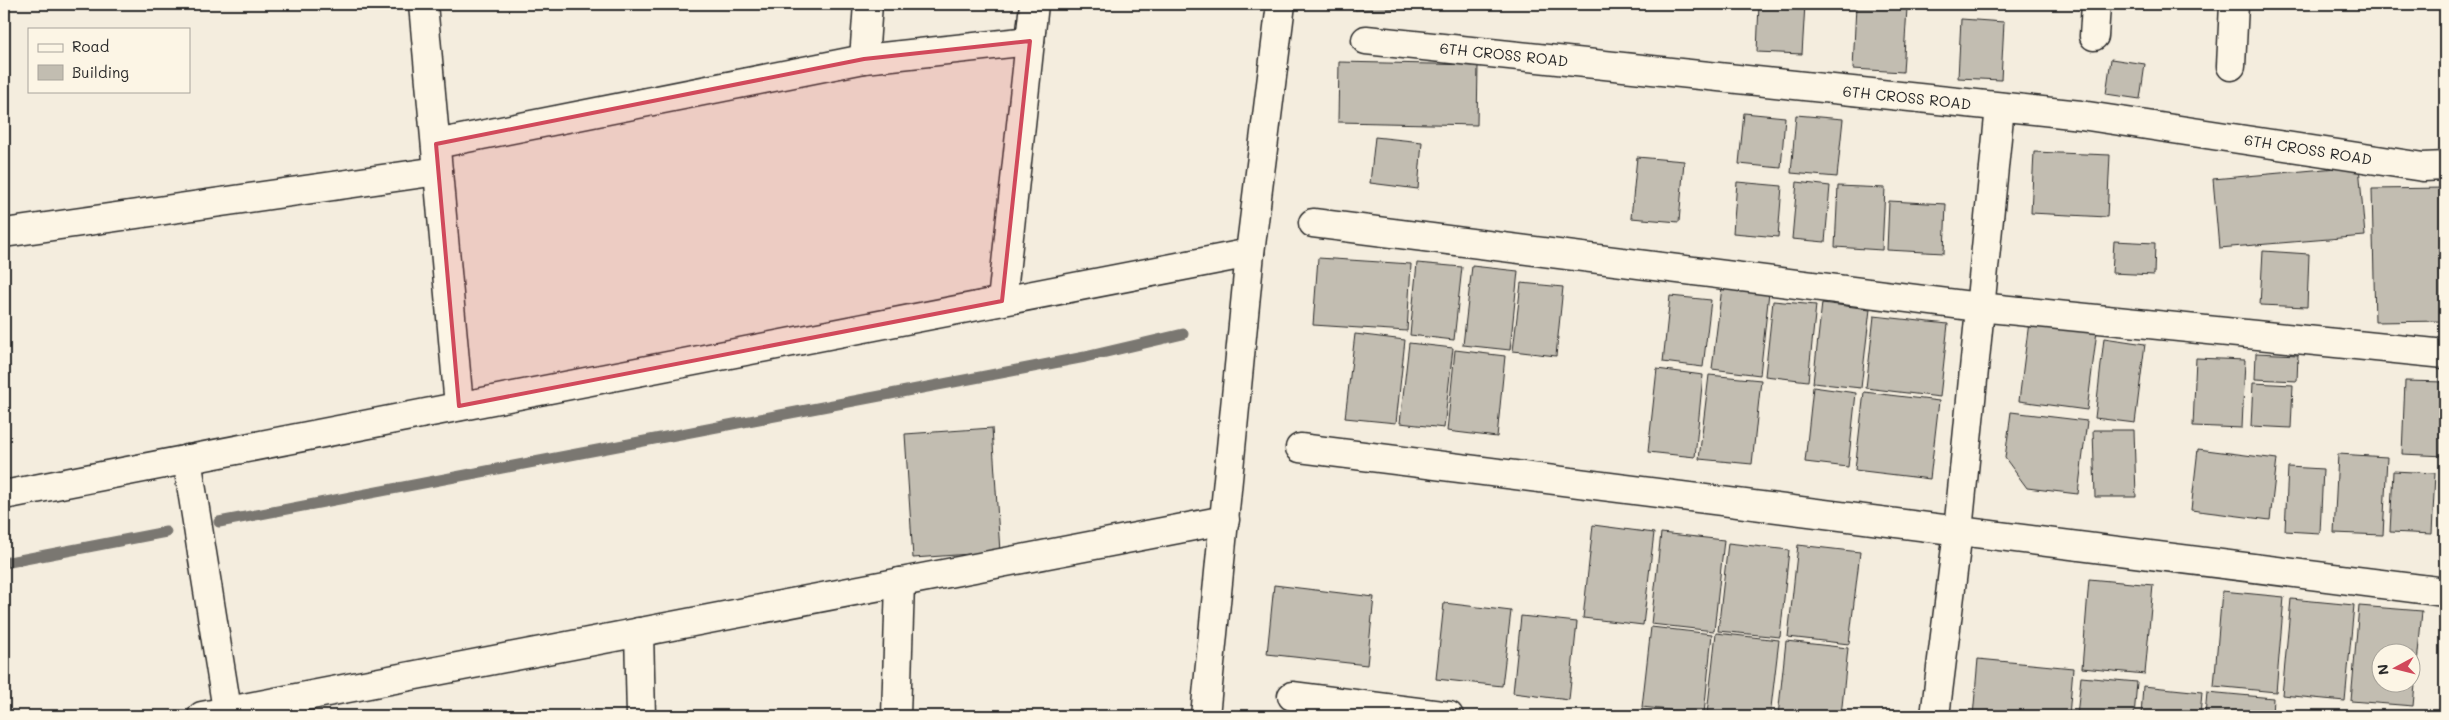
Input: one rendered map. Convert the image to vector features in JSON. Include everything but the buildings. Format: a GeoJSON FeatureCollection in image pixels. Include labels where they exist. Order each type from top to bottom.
{"type":"FeatureCollection","features":[{"type":"Feature","properties":{"kind":"street"},"geometry":{"type":"LineString","coordinates":[[423,4],[458,406]]}},
{"type":"Feature","properties":{"kind":"street"},"geometry":{"type":"LineString","coordinates":[[864,59],[868,4]]}},
{"type":"Feature","properties":{"kind":"street"},"geometry":{"type":"LineString","coordinates":[[1002,301],[1034,4]]}},
{"type":"Feature","properties":{"kind":"street"},"geometry":{"type":"LineString","coordinates":[[1205,716],[1250,253],[1281,4]]}},
{"type":"Feature","properties":{"kind":"street"},"geometry":{"type":"LineString","coordinates":[[2094,36],[2096,4]]}},
{"type":"Feature","properties":{"kind":"street"},"geometry":{"type":"LineString","coordinates":[[2230,66],[2234,4]]}},
{"type":"Feature","properties":{"kind":"street","name":"6TH CROSS ROAD"},"geometry":{"type":"LineString","coordinates":[[1366,40],[2081,115],[2423,167],[2445,166]]}},
{"type":"Feature","properties":{"kind":"street"},"geometry":{"type":"LineString","coordinates":[[4,233],[437,157],[864,59],[1030,41]]}},
{"type":"Feature","properties":{"kind":"street"},"geometry":{"type":"LineString","coordinates":[[1935,716],[1958,531],[2000,107]]}},
{"type":"Feature","properties":{"kind":"street"},"geometry":{"type":"LineString","coordinates":[[1313,223],[1979,307],[2445,354]]}},
{"type":"Feature","properties":{"kind":"street"},"geometry":{"type":"LineString","coordinates":[[4,495],[1250,253]]}},
{"type":"Feature","properties":{"kind":"street"},"geometry":{"type":"LineString","coordinates":[[1300,448],[2445,592]]}},
{"type":"Feature","properties":{"kind":"street"},"geometry":{"type":"LineString","coordinates":[[187,459],[219,715],[639,632],[1225,520]]}},
{"type":"Feature","properties":{"kind":"street"},"geometry":{"type":"LineString","coordinates":[[896,716],[900,582]]}},
{"type":"Feature","properties":{"kind":"street"},"geometry":{"type":"LineString","coordinates":[[639,632],[641,716]]}},
{"type":"Feature","properties":{"kind":"street"},"geometry":{"type":"LineString","coordinates":[[1292,696],[1449,716]]}},
{"type":"Feature","properties":{"kind":"highlighted area"},"geometry":{"type":"Polygon","coordinates":[[[1030,41],[1002,301],[459,406],[436,144],[864,59],[1030,41]]]}},
{"type":"Feature","properties":{"kind":"waterway"},"geometry":{"type":"LineString","coordinates":[[219,522],[1085,357],[1183,334]]}},
{"type":"Feature","properties":{"kind":"waterway"},"geometry":{"type":"LineString","coordinates":[[4,563],[166,532]]}}]}
